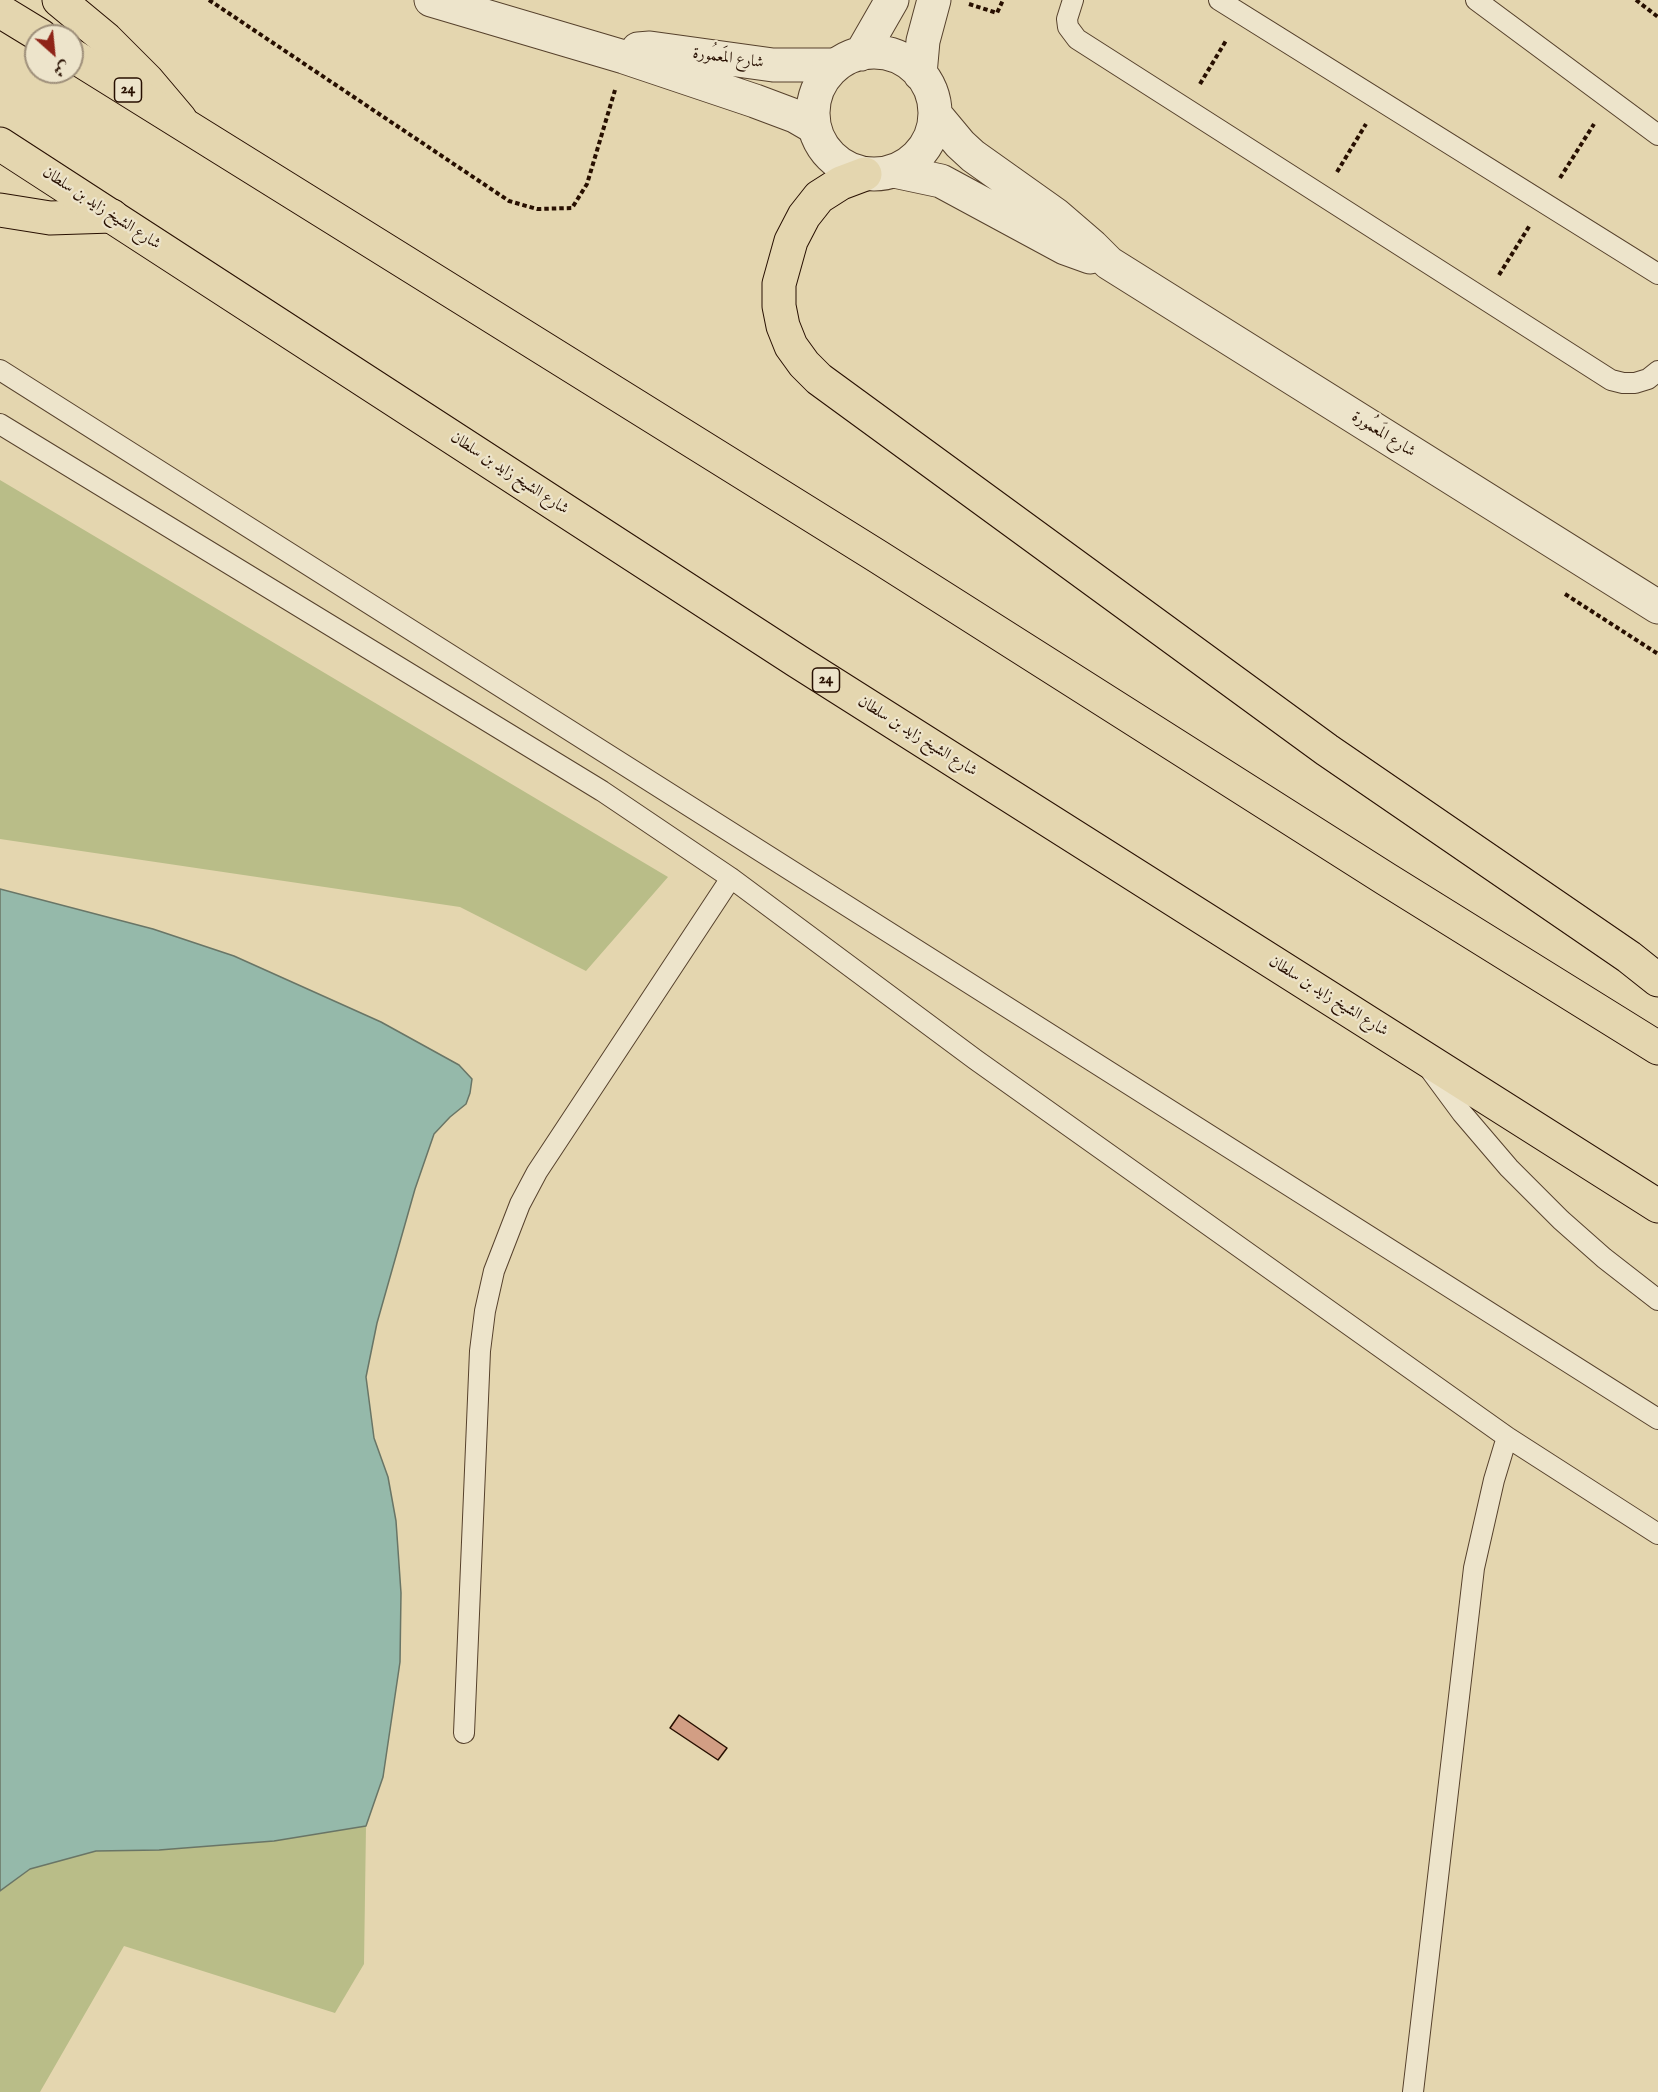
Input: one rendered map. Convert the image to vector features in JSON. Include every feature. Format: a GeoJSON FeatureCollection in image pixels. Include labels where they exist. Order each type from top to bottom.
{"type":"FeatureCollection","features":[{"type":"Feature","properties":{"kind":"main road"},"geometry":{"type":"LineString","coordinates":[[59,0],[106,39],[147,80],[184,125]]}},
{"type":"Feature","properties":{"kind":"main road"},"geometry":{"type":"LineString","coordinates":[[0,11],[24,26]]}},
{"type":"Feature","properties":{"kind":"main road","name":"24"},"geometry":{"type":"LineString","coordinates":[[84,62],[868,550],[1386,879],[1658,1048]]}},
{"type":"Feature","properties":{"kind":"main road","name":"شارع الشيخ زايد بن سلطان"},"geometry":{"type":"LineString","coordinates":[[0,144],[778,649],[1658,1206]]}},
{"type":"Feature","properties":{"kind":"main road"},"geometry":{"type":"LineString","coordinates":[[879,172],[841,183],[819,197],[804,216],[791,241],[779,284],[779,306],[783,326],[791,346],[804,364],[819,379],[1327,750],[1629,957],[1658,980]]}},
{"type":"Feature","properties":{"kind":"main road"},"geometry":{"type":"LineString","coordinates":[[0,210],[50,219],[112,216]]}},
{"type":"Feature","properties":{"kind":"street","name":"شارع المَعمُورة"},"geometry":{"type":"LineString","coordinates":[[431,0],[624,57],[756,101],[795,116],[814,127]]}},
{"type":"Feature","properties":{"kind":"street"},"geometry":{"type":"LineString","coordinates":[[848,60],[882,53],[903,60],[920,74],[931,93],[935,114],[929,138],[915,158],[879,172],[842,165],[823,149],[814,127],[813,104],[820,82],[848,60],[892,0]]}},
{"type":"Feature","properties":{"kind":"street"},"geometry":{"type":"LineString","coordinates":[[920,74],[923,41],[934,0]]}},
{"type":"Feature","properties":{"kind":"street","name":"شارع المَعمُورة"},"geometry":{"type":"LineString","coordinates":[[624,57],[637,49],[651,48],[773,65],[848,60]]}},
{"type":"Feature","properties":{"kind":"street","name":"شارع المَعمُورة"},"geometry":{"type":"LineString","coordinates":[[935,114],[960,144],[974,156],[1065,223],[1109,263],[1658,607]]}},
{"type":"Feature","properties":{"kind":"street","name":"شارع المَعمُورة"},"geometry":{"type":"LineString","coordinates":[[879,172],[940,180],[1065,248],[1109,263]]}},
{"type":"Feature","properties":{"kind":"lane"},"geometry":{"type":"LineString","coordinates":[[1073,0],[1067,19],[1068,27],[1077,39],[1611,380],[1635,383],[1648,379],[1658,371]]}},
{"type":"Feature","properties":{"kind":"lane"},"geometry":{"type":"LineString","coordinates":[[1219,0],[1658,273]]}},
{"type":"Feature","properties":{"kind":"lane"},"geometry":{"type":"LineString","coordinates":[[1476,0],[1658,135]]}},
{"type":"Feature","properties":{"kind":"lane"},"geometry":{"type":"LineString","coordinates":[[0,370],[1658,1419]]}},
{"type":"Feature","properties":{"kind":"lane"},"geometry":{"type":"LineString","coordinates":[[0,424],[602,791],[731,878],[986,1066],[1507,1437],[1658,1534]]}},
{"type":"Feature","properties":{"kind":"lane"},"geometry":{"type":"LineString","coordinates":[[464,1733],[480,1351],[485,1311],[494,1271],[520,1204],[537,1172],[731,878]]}},
{"type":"Feature","properties":{"kind":"lane"},"geometry":{"type":"LineString","coordinates":[[1419,1054],[1462,1113],[1509,1168],[1569,1227],[1658,1300]]}},
{"type":"Feature","properties":{"kind":"lane"},"geometry":{"type":"LineString","coordinates":[[1413,2092],[1474,1568],[1491,1491],[1507,1437]]}},
{"type":"Feature","properties":{"kind":"path"},"geometry":{"type":"LineString","coordinates":[[209,0],[509,201],[537,209],[572,208],[587,184],[624,57]]}},
{"type":"Feature","properties":{"kind":"path"},"geometry":{"type":"LineString","coordinates":[[967,3],[997,13],[1003,0]]}},
{"type":"Feature","properties":{"kind":"path"},"geometry":{"type":"LineString","coordinates":[[1636,0],[1658,17]]}},
{"type":"Feature","properties":{"kind":"path"},"geometry":{"type":"LineString","coordinates":[[1186,108],[1242,14]]}},
{"type":"Feature","properties":{"kind":"path"},"geometry":{"type":"LineString","coordinates":[[1322,195],[1381,100]]}},
{"type":"Feature","properties":{"kind":"green space"},"geometry":{"type":"Polygon","coordinates":[[[0,480],[668,877],[586,971],[460,907],[0,839],[0,480]]]}},
{"type":"Feature","properties":{"kind":"green space"},"geometry":{"type":"Polygon","coordinates":[[[366,1826],[364,1964],[335,2013],[124,1946],[40,2092],[0,2092],[0,1891],[30,1869],[96,1851],[159,1850],[274,1841],[366,1826]]]}},
{"type":"Feature","properties":{"kind":"shaded area"},"geometry":{"type":"Polygon","coordinates":[[[0,889],[153,929],[234,956],[381,1022],[459,1065],[472,1079],[466,1104],[434,1134],[415,1189],[377,1323],[366,1377],[374,1438],[388,1477],[396,1521],[401,1593],[400,1662],[383,1777],[366,1826],[274,1841],[159,1850],[96,1851],[30,1869],[0,1891],[0,889]]]}},
{"type":"Feature","properties":{"kind":"building"},"geometry":{"type":"Polygon","coordinates":[[[679,1715],[727,1748],[718,1760],[670,1728],[679,1715]]]}}]}
